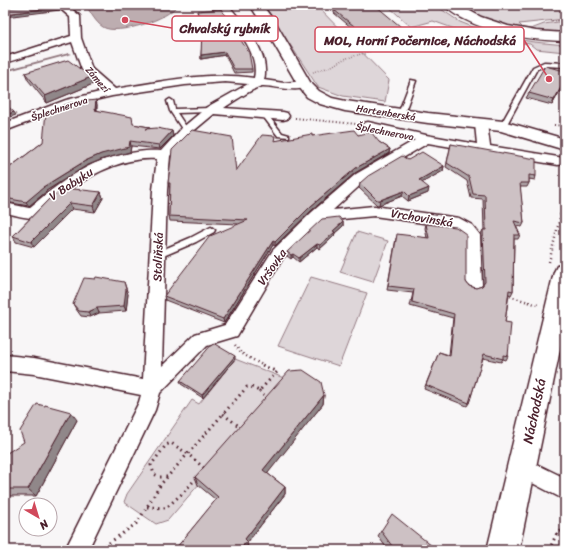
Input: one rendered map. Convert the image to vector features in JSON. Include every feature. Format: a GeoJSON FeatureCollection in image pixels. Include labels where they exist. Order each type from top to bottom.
{"type":"FeatureCollection","features":[{"type":"Feature","properties":{"kind":"main road","name":"Hartenberská"},"geometry":{"type":"LineString","coordinates":[[256,5],[270,25],[301,80],[313,94],[326,101],[345,106],[401,114],[503,126],[565,145]]}},
{"type":"Feature","properties":{"kind":"main road"},"geometry":{"type":"LineString","coordinates":[[451,5],[474,19],[500,28],[528,34],[565,37]]}},
{"type":"Feature","properties":{"kind":"main road"},"geometry":{"type":"LineString","coordinates":[[503,126],[535,127],[565,132]]}},
{"type":"Feature","properties":{"kind":"main road","name":"Náchodská"},"geometry":{"type":"LineString","coordinates":[[503,550],[565,272]]}},
{"type":"Feature","properties":{"kind":"street"},"geometry":{"type":"LineString","coordinates":[[5,7],[24,5]]}},
{"type":"Feature","properties":{"kind":"street","name":"Zámezí"},"geometry":{"type":"LineString","coordinates":[[61,5],[75,16],[76,38],[87,70],[112,93]]}},
{"type":"Feature","properties":{"kind":"street"},"geometry":{"type":"LineString","coordinates":[[164,155],[186,131],[211,110],[258,83],[261,71],[258,57],[251,44],[223,5]]}},
{"type":"Feature","properties":{"kind":"street"},"geometry":{"type":"LineString","coordinates":[[5,60],[76,38]]}},
{"type":"Feature","properties":{"kind":"street","name":"Šplechnerova"},"geometry":{"type":"LineString","coordinates":[[5,127],[70,102],[112,93],[185,82],[225,79],[244,80],[284,86],[301,80]]}},
{"type":"Feature","properties":{"kind":"street","name":"Zámezí"},"geometry":{"type":"LineString","coordinates":[[66,91],[112,93]]}},
{"type":"Feature","properties":{"kind":"street"},"geometry":{"type":"LineString","coordinates":[[211,110],[283,116]]}},
{"type":"Feature","properties":{"kind":"street"},"geometry":{"type":"LineString","coordinates":[[481,124],[484,148]]}},
{"type":"Feature","properties":{"kind":"street","name":"Šplechnerova"},"geometry":{"type":"LineString","coordinates":[[368,126],[426,139],[558,161]]}},
{"type":"Feature","properties":{"kind":"street","name":"Vršovka"},"geometry":{"type":"LineString","coordinates":[[231,331],[278,254],[317,216],[361,177],[426,139]]}},
{"type":"Feature","properties":{"kind":"street","name":"V Babyku"},"geometry":{"type":"LineString","coordinates":[[5,208],[32,213],[47,200],[92,169],[128,157],[149,154],[164,155]]}},
{"type":"Feature","properties":{"kind":"street","name":"Stoliňská"},"geometry":{"type":"LineString","coordinates":[[76,550],[148,404],[152,390],[160,190],[164,155]]}},
{"type":"Feature","properties":{"kind":"street","name":"Vrchovinská"},"geometry":{"type":"LineString","coordinates":[[317,216],[374,211],[454,222],[467,229],[473,235],[474,285]]}},
{"type":"Feature","properties":{"kind":"street"},"geometry":{"type":"LineString","coordinates":[[5,363],[34,366],[152,390],[201,339],[231,331]]}},
{"type":"Feature","properties":{"kind":"street"},"geometry":{"type":"LineString","coordinates":[[522,467],[565,489]]}},
{"type":"Feature","properties":{"kind":"lane"},"geometry":{"type":"LineString","coordinates":[[503,126],[535,68],[544,64],[565,65]]}},
{"type":"Feature","properties":{"kind":"lane"},"geometry":{"type":"LineString","coordinates":[[401,114],[414,81]]}},
{"type":"Feature","properties":{"kind":"lane"},"geometry":{"type":"LineString","coordinates":[[170,101],[173,112],[186,131]]}},
{"type":"Feature","properties":{"kind":"lane"},"geometry":{"type":"LineString","coordinates":[[173,112],[211,110]]}},
{"type":"Feature","properties":{"kind":"lane"},"geometry":{"type":"LineString","coordinates":[[265,115],[280,135],[287,136]]}},
{"type":"Feature","properties":{"kind":"lane"},"geometry":{"type":"LineString","coordinates":[[158,255],[193,240],[211,230]]}},
{"type":"Feature","properties":{"kind":"path"},"geometry":{"type":"LineString","coordinates":[[490,47],[520,48]]}},
{"type":"Feature","properties":{"kind":"path"},"geometry":{"type":"LineString","coordinates":[[301,80],[344,59],[371,51]]}},
{"type":"Feature","properties":{"kind":"path","name":"Šplechnerova"},"geometry":{"type":"LineString","coordinates":[[283,116],[368,126]]}},
{"type":"Feature","properties":{"kind":"path"},"geometry":{"type":"LineString","coordinates":[[474,285],[538,305]]}},
{"type":"Feature","properties":{"kind":"path"},"geometry":{"type":"LineString","coordinates":[[231,331],[236,348],[245,357],[276,372],[259,391]]}},
{"type":"Feature","properties":{"kind":"path"},"geometry":{"type":"LineString","coordinates":[[96,550],[109,543],[137,523],[162,484],[247,387],[252,387],[259,391],[266,398],[261,404]]}},
{"type":"Feature","properties":{"kind":"path"},"geometry":{"type":"LineString","coordinates":[[223,414],[240,427]]}},
{"type":"Feature","properties":{"kind":"path"},"geometry":{"type":"LineString","coordinates":[[235,433],[246,421]]}},
{"type":"Feature","properties":{"kind":"path"},"geometry":{"type":"LineString","coordinates":[[169,476],[160,477],[154,474],[151,469],[151,465],[166,445],[171,443],[188,454],[204,468]]}},
{"type":"Feature","properties":{"kind":"path"},"geometry":{"type":"LineString","coordinates":[[147,507],[166,508],[185,491],[210,462]]}},
{"type":"Feature","properties":{"kind":"path"},"geometry":{"type":"LineString","coordinates":[[549,550],[557,533],[565,530]]}},
{"type":"Feature","properties":{"kind":"shaded area"},"geometry":{"type":"Polygon","coordinates":[[[86,5],[177,5],[164,16],[143,25],[131,28],[110,29],[103,27],[98,23],[86,5]]]}},
{"type":"Feature","properties":{"kind":"shaded area"},"geometry":{"type":"Polygon","coordinates":[[[264,5],[316,5],[389,80],[385,102],[343,96],[318,87],[264,5]]]}},
{"type":"Feature","properties":{"kind":"shaded area"},"geometry":{"type":"Polygon","coordinates":[[[387,5],[435,5],[460,22],[496,36],[565,45],[565,52],[536,49],[530,44],[522,43],[517,46],[502,46],[433,21],[411,27],[387,5]]]}},
{"type":"Feature","properties":{"kind":"shaded area"},"geometry":{"type":"Polygon","coordinates":[[[459,5],[565,5],[565,19],[519,24],[523,28],[531,29],[544,24],[565,21],[565,34],[517,29],[486,21],[459,5]]]}},
{"type":"Feature","properties":{"kind":"shaded area"},"geometry":{"type":"Polygon","coordinates":[[[357,232],[388,241],[373,282],[340,272],[357,232]]]}},
{"type":"Feature","properties":{"kind":"shaded area"},"geometry":{"type":"Polygon","coordinates":[[[311,277],[367,293],[339,366],[278,346],[311,277]]]}},
{"type":"Feature","properties":{"kind":"shaded area"},"geometry":{"type":"Polygon","coordinates":[[[235,359],[289,380],[168,520],[156,524],[124,502],[127,494],[192,400],[199,404],[235,359]]]}},
{"type":"Feature","properties":{"kind":"building"},"geometry":{"type":"Polygon","coordinates":[[[25,5],[57,5],[59,7],[5,14],[5,8],[25,5]]]}},
{"type":"Feature","properties":{"kind":"building"},"geometry":{"type":"Polygon","coordinates":[[[332,5],[375,5],[407,32],[367,40],[354,26],[334,10],[337,10],[332,5]]]}},
{"type":"Feature","properties":{"kind":"building"},"geometry":{"type":"Polygon","coordinates":[[[221,9],[249,53],[252,69],[234,69],[225,52],[201,55],[202,30],[204,30],[197,11],[221,9]]]}},
{"type":"Feature","properties":{"kind":"building"},"geometry":{"type":"Polygon","coordinates":[[[68,60],[91,77],[45,96],[25,73],[68,60]]]}},
{"type":"Feature","properties":{"kind":"building"},"geometry":{"type":"Polygon","coordinates":[[[545,66],[565,71],[565,80],[554,100],[529,93],[545,66]]]}},
{"type":"Feature","properties":{"kind":"building"},"geometry":{"type":"Polygon","coordinates":[[[96,100],[95,110],[132,117],[133,124],[149,127],[145,129],[157,128],[172,131],[159,145],[130,141],[129,147],[101,154],[85,161],[43,187],[26,202],[5,198],[5,171],[43,142],[46,112],[70,103],[96,100]]]}},
{"type":"Feature","properties":{"kind":"building"},"geometry":{"type":"Polygon","coordinates":[[[5,104],[14,112],[5,115],[5,104]]]}},
{"type":"Feature","properties":{"kind":"building"},"geometry":{"type":"Polygon","coordinates":[[[192,130],[232,137],[236,171],[262,135],[275,136],[274,141],[312,134],[312,136],[354,130],[358,135],[371,132],[379,142],[390,149],[356,168],[311,206],[275,242],[273,241],[223,319],[164,296],[210,236],[248,220],[169,216],[170,183],[168,183],[172,150],[192,130]]]}},
{"type":"Feature","properties":{"kind":"building"},"geometry":{"type":"Polygon","coordinates":[[[451,144],[536,159],[536,176],[529,175],[529,183],[520,183],[524,223],[514,221],[520,235],[514,235],[513,291],[509,290],[505,322],[511,323],[508,356],[503,355],[503,359],[484,354],[469,403],[426,385],[439,352],[450,356],[454,314],[412,302],[414,289],[388,286],[397,234],[429,238],[426,224],[456,227],[466,234],[466,282],[469,286],[476,288],[482,286],[485,282],[483,230],[486,230],[485,195],[473,194],[469,177],[447,163],[451,144]]]}},
{"type":"Feature","properties":{"kind":"building"},"geometry":{"type":"Polygon","coordinates":[[[422,152],[444,166],[419,180],[429,188],[409,196],[404,191],[377,200],[360,183],[368,176],[402,156],[408,160],[422,152]]]}},
{"type":"Feature","properties":{"kind":"building"},"geometry":{"type":"Polygon","coordinates":[[[64,188],[101,192],[93,206],[70,203],[31,242],[13,236],[50,198],[64,188]]]}},
{"type":"Feature","properties":{"kind":"building"},"geometry":{"type":"Polygon","coordinates":[[[339,217],[343,222],[333,231],[335,232],[320,245],[317,244],[299,258],[287,252],[322,219],[339,217]]]}},
{"type":"Feature","properties":{"kind":"building"},"geometry":{"type":"Polygon","coordinates":[[[96,277],[124,282],[126,289],[124,306],[97,308],[88,312],[79,311],[73,304],[84,278],[95,279],[96,277]]]}},
{"type":"Feature","properties":{"kind":"building"},"geometry":{"type":"Polygon","coordinates":[[[213,343],[235,356],[202,395],[180,381],[213,343]]]}},
{"type":"Feature","properties":{"kind":"building"},"geometry":{"type":"Polygon","coordinates":[[[303,370],[321,382],[324,395],[263,470],[285,487],[245,539],[247,541],[240,550],[165,550],[177,547],[218,497],[195,477],[289,371],[303,370]]]}},
{"type":"Feature","properties":{"kind":"building"},"geometry":{"type":"Polygon","coordinates":[[[37,404],[71,412],[28,489],[5,489],[5,456],[7,453],[24,442],[20,431],[37,404]]]}},
{"type":"Feature","properties":{"kind":"building"},"geometry":{"type":"Polygon","coordinates":[[[392,514],[437,550],[395,550],[381,531],[392,514]]]}},
{"type":"Feature","properties":{"kind":"waterway"},"geometry":{"type":"LineString","coordinates":[[5,71],[70,54]]}},
{"type":"Feature","properties":{"kind":"place","name":"Chvalský rybník"},"geometry":{"type":"Point","coordinates":[125,20]}},
{"type":"Feature","properties":{"kind":"place","name":"MOL, Horní Počernice, Náchodská"},"geometry":{"type":"Point","coordinates":[549,79]}}]}
